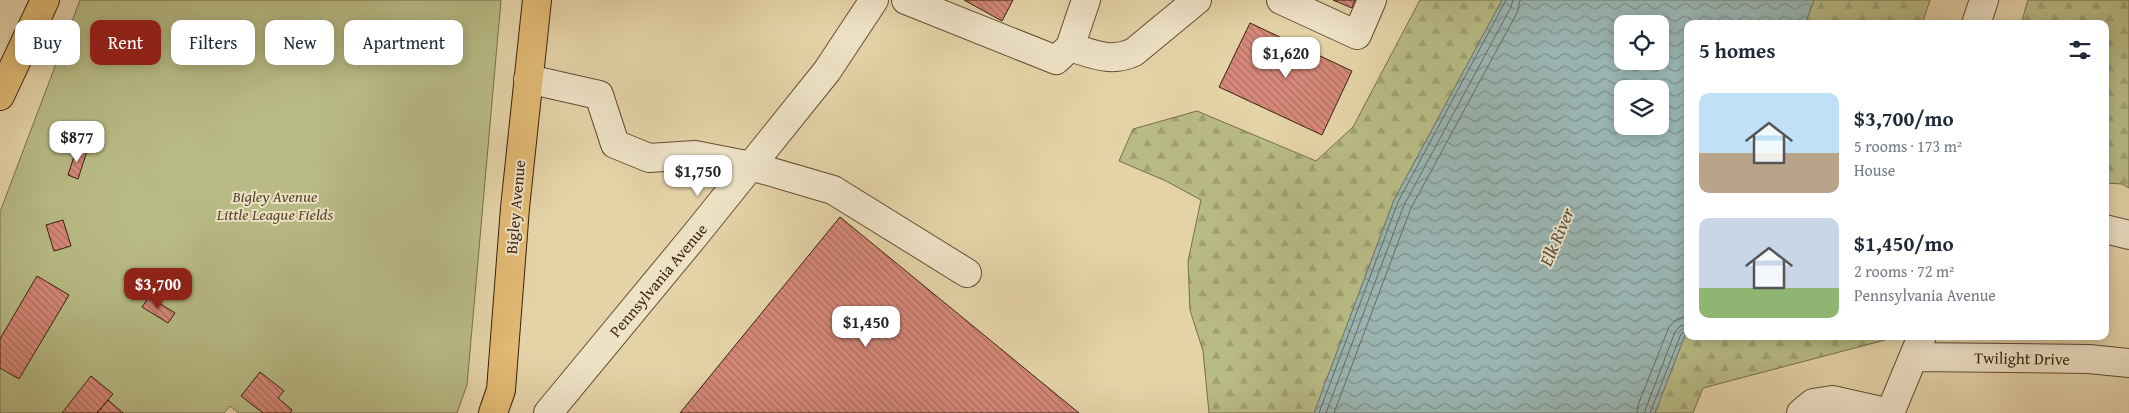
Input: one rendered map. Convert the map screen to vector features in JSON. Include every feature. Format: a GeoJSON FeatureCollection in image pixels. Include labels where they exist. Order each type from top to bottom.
{"type":"FeatureCollection","features":[{"type":"Feature","properties":{"kind":"main road"},"geometry":{"type":"LineString","coordinates":[[0,96],[45,0]]}},
{"type":"Feature","properties":{"kind":"main road","name":"Bigley Avenue"},"geometry":{"type":"LineString","coordinates":[[494,413],[501,390],[515,208],[537,0]]}},
{"type":"Feature","properties":{"kind":"street","name":"Pennsylvania Avenue"},"geometry":{"type":"LineString","coordinates":[[548,413],[751,166],[826,71],[874,0]]}},
{"type":"Feature","properties":{"kind":"street"},"geometry":{"type":"LineString","coordinates":[[906,0],[1056,60],[1070,47],[1086,0]]}},
{"type":"Feature","properties":{"kind":"street"},"geometry":{"type":"LineString","coordinates":[[1070,47],[1106,57],[1122,58],[1134,52],[1197,0]]}},
{"type":"Feature","properties":{"kind":"street"},"geometry":{"type":"LineString","coordinates":[[1281,0],[1357,35],[1372,0]]}},
{"type":"Feature","properties":{"kind":"street"},"geometry":{"type":"LineString","coordinates":[[1977,20],[1984,0]]}},
{"type":"Feature","properties":{"kind":"street"},"geometry":{"type":"LineString","coordinates":[[528,79],[599,95],[615,144],[649,158],[695,155],[751,166],[834,190],[967,273]]}},
{"type":"Feature","properties":{"kind":"street"},"geometry":{"type":"LineString","coordinates":[[2109,229],[2129,235]]}},
{"type":"Feature","properties":{"kind":"street"},"geometry":{"type":"LineString","coordinates":[[1802,413],[1813,404],[1832,400],[1890,413],[1918,346]]}},
{"type":"Feature","properties":{"kind":"street","name":"Twilight Drive"},"geometry":{"type":"LineString","coordinates":[[1918,346],[2129,363]]}},
{"type":"Feature","properties":{"kind":"green space","name":"Bigley Avenue Little League Fields"},"geometry":{"type":"Polygon","coordinates":[[[80,0],[501,0],[467,385],[457,413],[239,413],[230,406],[224,413],[0,413],[0,212],[55,65],[80,65],[80,20],[72,20],[80,0]]]}},
{"type":"Feature","properties":{"kind":"green space"},"geometry":{"type":"Polygon","coordinates":[[[1420,0],[1502,0],[1394,200],[1314,413],[1209,413],[1203,351],[1190,310],[1188,261],[1201,200],[1166,181],[1119,161],[1133,129],[1197,111],[1316,161],[1353,127],[1420,0]]]}},
{"type":"Feature","properties":{"kind":"green space"},"geometry":{"type":"Polygon","coordinates":[[[1814,0],[1930,0],[1923,20],[1806,20],[1814,0]]]}},
{"type":"Feature","properties":{"kind":"green space"},"geometry":{"type":"Polygon","coordinates":[[[2028,0],[2129,0],[2129,188],[2122,184],[2109,183],[2109,20],[2022,20],[2028,0]]]}},
{"type":"Feature","properties":{"kind":"green space"},"geometry":{"type":"Polygon","coordinates":[[[1684,338],[1684,340],[1885,340],[1703,388],[1693,413],[1655,413],[1684,338]]]}},
{"type":"Feature","properties":{"kind":"water","name":"Elk River"},"geometry":{"type":"Polygon","coordinates":[[[1502,0],[1814,0],[1806,20],[1684,20],[1684,338],[1655,413],[1314,413],[1394,200],[1502,0]]]}},
{"type":"Feature","properties":{"kind":"building"},"geometry":{"type":"Polygon","coordinates":[[[964,0],[1013,0],[1002,21],[964,0]]]}},
{"type":"Feature","properties":{"kind":"building"},"geometry":{"type":"Polygon","coordinates":[[[1333,0],[1355,0],[1352,8],[1333,0]]]}},
{"type":"Feature","properties":{"kind":"building"},"geometry":{"type":"Polygon","coordinates":[[[1250,23],[1352,71],[1322,135],[1219,87],[1250,23]]]}},
{"type":"Feature","properties":{"kind":"building"},"geometry":{"type":"Polygon","coordinates":[[[77,147],[87,151],[78,179],[68,175],[77,147]]]}},
{"type":"Feature","properties":{"kind":"building"},"geometry":{"type":"Polygon","coordinates":[[[840,217],[1079,413],[680,413],[840,217]]]}},
{"type":"Feature","properties":{"kind":"building"},"geometry":{"type":"Polygon","coordinates":[[[63,220],[71,246],[54,251],[46,225],[63,220]]]}},
{"type":"Feature","properties":{"kind":"building"},"geometry":{"type":"Polygon","coordinates":[[[37,276],[69,295],[19,379],[0,368],[0,339],[37,276]]]}},
{"type":"Feature","properties":{"kind":"building"},"geometry":{"type":"Polygon","coordinates":[[[149,297],[175,313],[168,323],[142,307],[149,297]]]}},
{"type":"Feature","properties":{"kind":"building"},"geometry":{"type":"Polygon","coordinates":[[[260,372],[284,391],[278,398],[292,410],[290,413],[263,413],[241,396],[260,372]]]}},
{"type":"Feature","properties":{"kind":"building"},"geometry":{"type":"Polygon","coordinates":[[[91,376],[113,394],[97,413],[62,413],[91,376]]]}},
{"type":"Feature","properties":{"kind":"building"},"geometry":{"type":"Polygon","coordinates":[[[108,400],[123,413],[97,413],[108,400]]]}}]}
